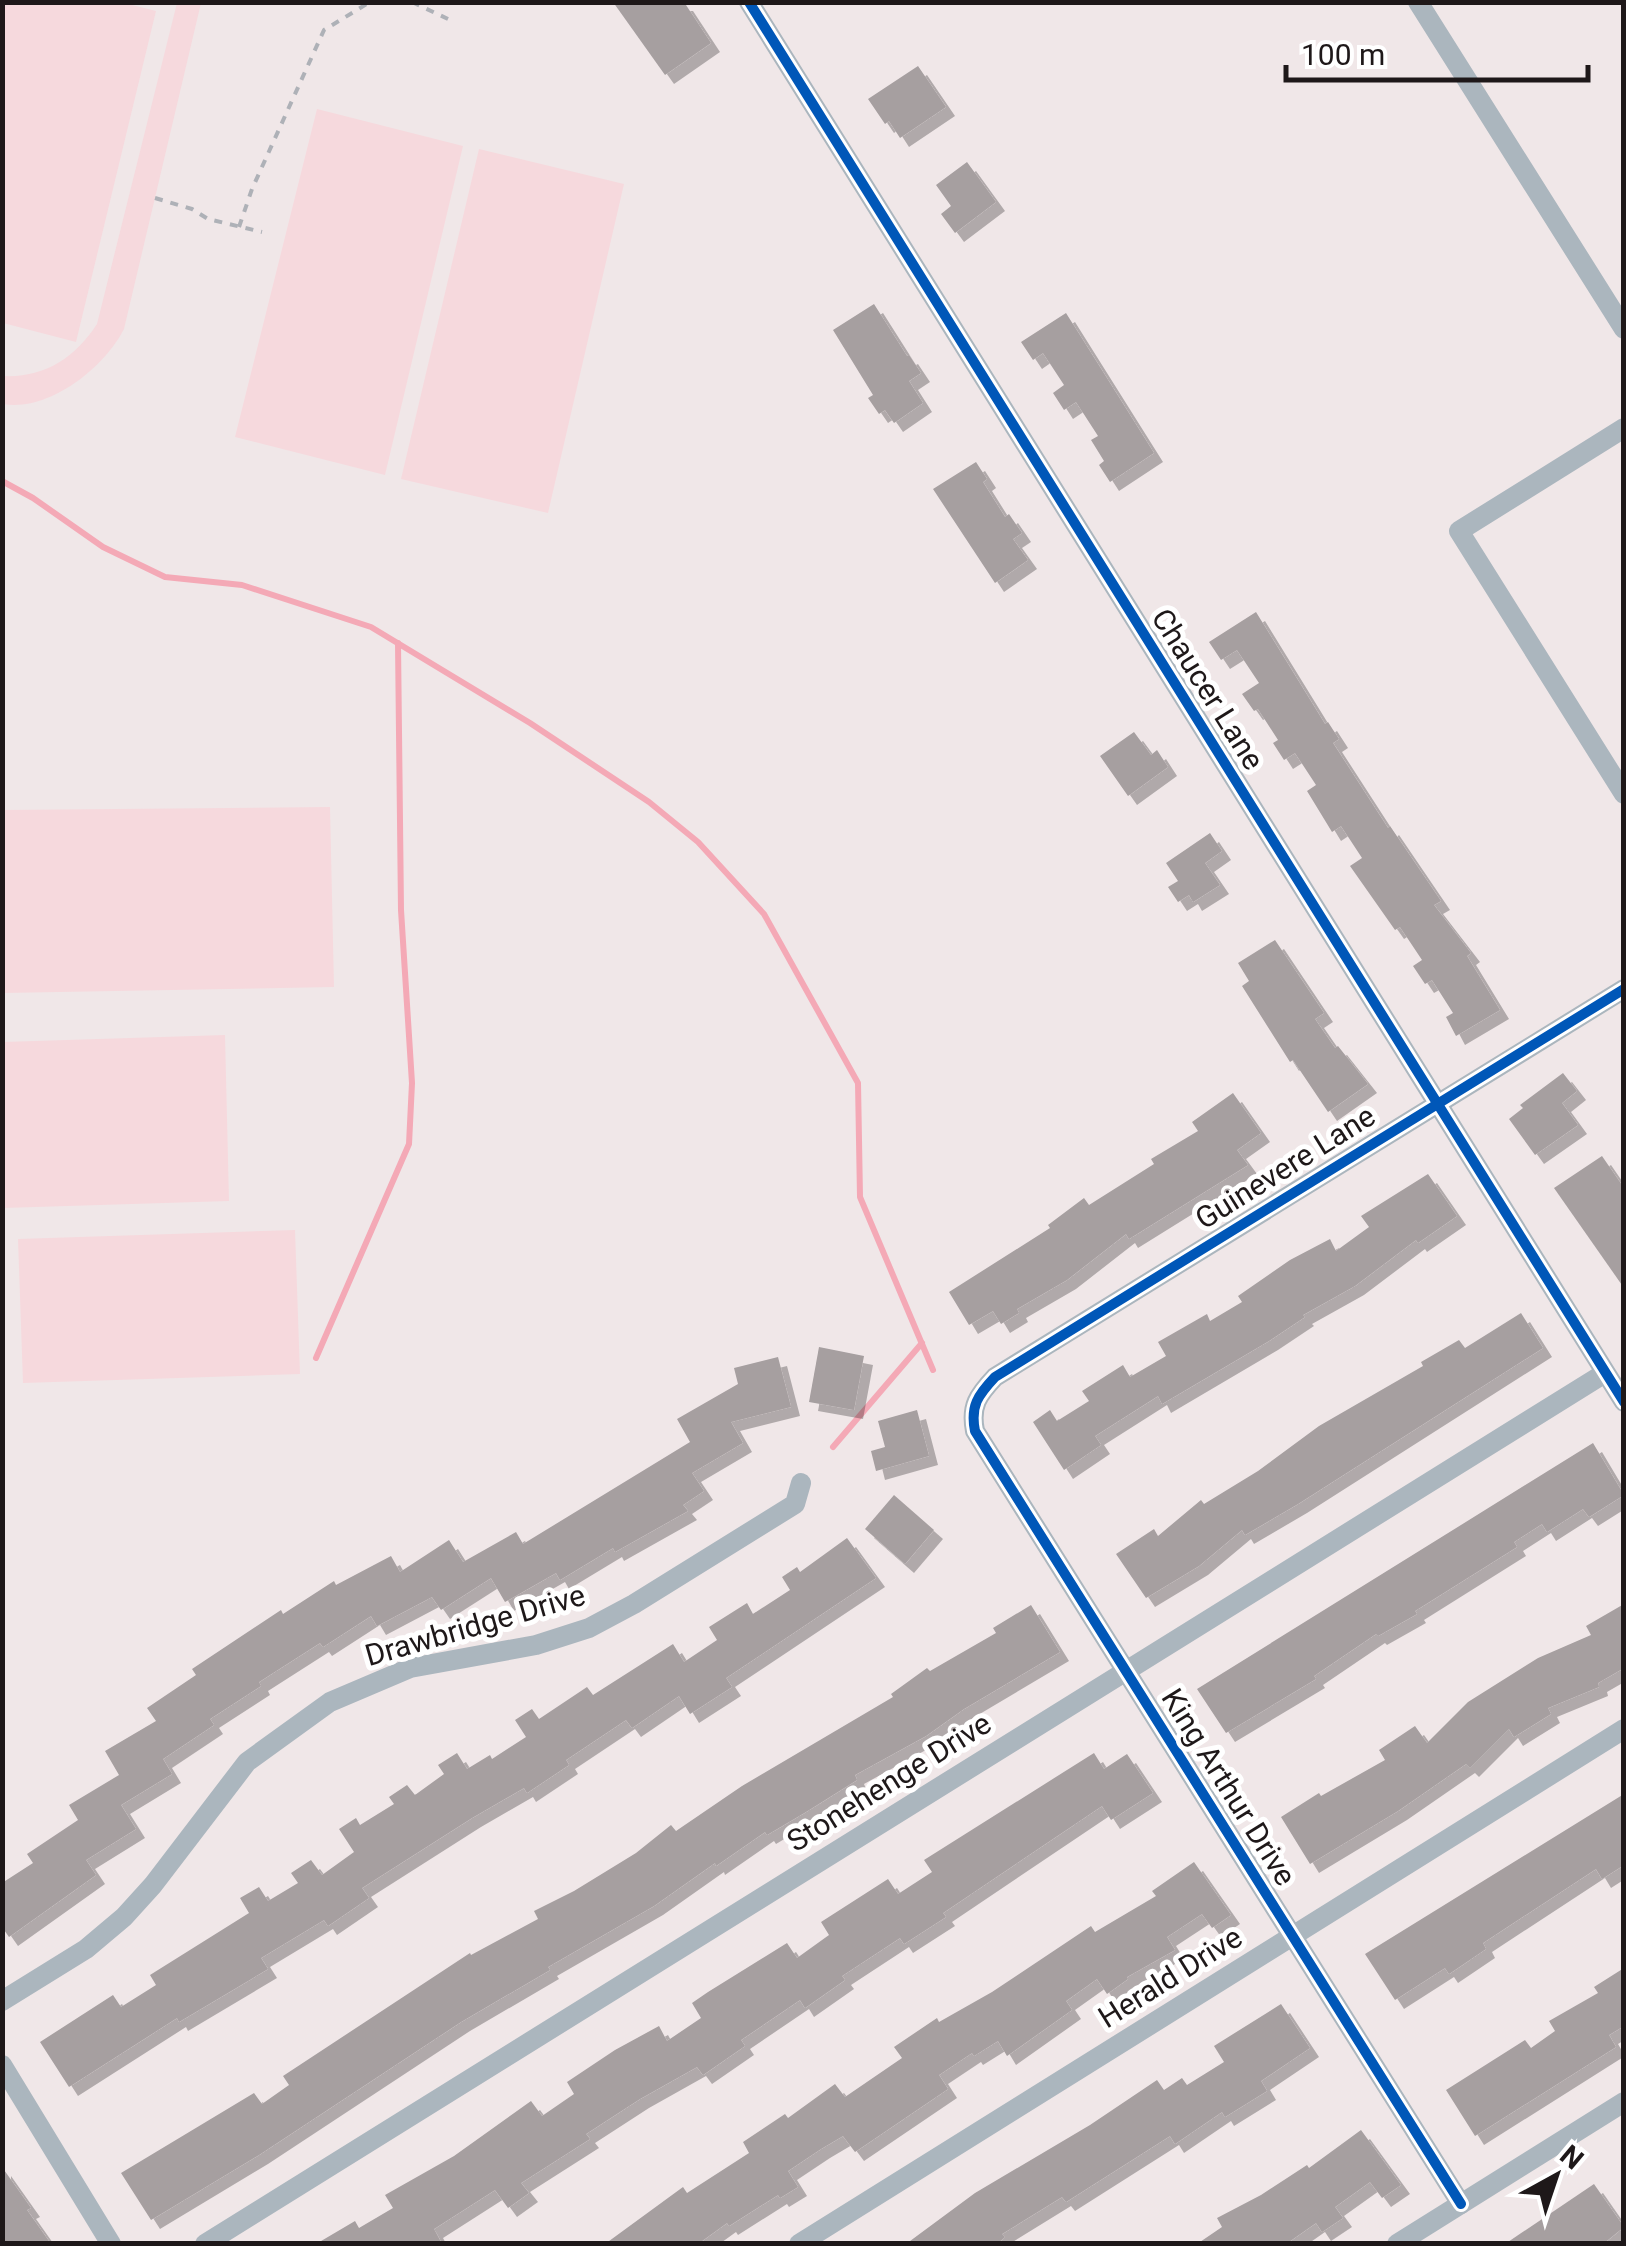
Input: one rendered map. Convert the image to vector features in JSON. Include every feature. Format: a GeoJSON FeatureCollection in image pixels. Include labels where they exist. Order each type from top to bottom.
{"type":"FeatureCollection","features":[{"type":"Feature","properties":{"kind":"street","name":"Chaucer Lane"},"geometry":{"type":"LineString","coordinates":[[749,2],[1624,1402]]}},
{"type":"Feature","properties":{"kind":"street"},"geometry":{"type":"LineString","coordinates":[[1418,2],[1624,330]]}},
{"type":"Feature","properties":{"kind":"street"},"geometry":{"type":"LineString","coordinates":[[1623,791],[1459,531],[1624,428]]}},
{"type":"Feature","properties":{"kind":"street","name":"Guinevere Lane"},"geometry":{"type":"LineString","coordinates":[[979,1394],[995,1377],[1624,989]]}},
{"type":"Feature","properties":{"kind":"street","name":"Stonehenge Drive"},"geometry":{"type":"LineString","coordinates":[[205,2244],[1605,1373]]}},
{"type":"Feature","properties":{"kind":"street","name":"King Arthur Drive"},"geometry":{"type":"LineString","coordinates":[[979,1394],[972,1412],[975,1431],[1461,2204]]}},
{"type":"Feature","properties":{"kind":"street","name":"Drawbridge Drive"},"geometry":{"type":"LineString","coordinates":[[2,2001],[86,1949],[124,1917],[247,1762],[317,1710],[410,1668],[536,1645],[589,1628],[795,1504],[801,1483]]}},
{"type":"Feature","properties":{"kind":"street","name":"Herald Drive"},"geometry":{"type":"LineString","coordinates":[[799,2244],[1624,1729]]}},
{"type":"Feature","properties":{"kind":"street"},"geometry":{"type":"LineString","coordinates":[[2,2066],[111,2244]]}},
{"type":"Feature","properties":{"kind":"street"},"geometry":{"type":"LineString","coordinates":[[1397,2244],[1624,2102]]}},
{"type":"Feature","properties":{"kind":"path"},"geometry":{"type":"LineString","coordinates":[[240,227],[252,189],[324,30],[370,2]]}},
{"type":"Feature","properties":{"kind":"path"},"geometry":{"type":"LineString","coordinates":[[412,2],[448,19]]}},
{"type":"Feature","properties":{"kind":"path"},"geometry":{"type":"LineString","coordinates":[[155,198],[208,219],[262,232]]}},
{"type":"Feature","properties":{"kind":"shaded area"},"geometry":{"type":"Polygon","coordinates":[[[2,3],[124,3],[156,11],[76,342],[3,323],[2,3]]]}},
{"type":"Feature","properties":{"kind":"shaded area"},"geometry":{"type":"Polygon","coordinates":[[[177,3],[201,3],[124,329],[103,358],[73,384],[38,401],[3,404],[3,376],[32,374],[57,363],[79,347],[97,324],[177,3]]]}},
{"type":"Feature","properties":{"kind":"shaded area"},"geometry":{"type":"Polygon","coordinates":[[[317,109],[463,146],[385,475],[235,437],[317,109]]]}},
{"type":"Feature","properties":{"kind":"shaded area"},"geometry":{"type":"Polygon","coordinates":[[[479,149],[624,184],[548,513],[401,479],[479,149]]]}},
{"type":"Feature","properties":{"kind":"shaded area"},"geometry":{"type":"Polygon","coordinates":[[[330,807],[334,987],[3,993],[3,810],[330,807]]]}},
{"type":"Feature","properties":{"kind":"shaded area"},"geometry":{"type":"Polygon","coordinates":[[[225,1035],[229,1201],[3,1208],[3,1042],[225,1035]]]}},
{"type":"Feature","properties":{"kind":"shaded area"},"geometry":{"type":"Polygon","coordinates":[[[295,1230],[300,1374],[23,1383],[18,1239],[295,1230]]]}},
{"type":"Feature","properties":{"kind":"building"},"geometry":{"type":"Polygon","coordinates":[[[613,2],[684,2],[711,43],[665,75],[613,2]]]}},
{"type":"Feature","properties":{"kind":"building"},"geometry":{"type":"Polygon","coordinates":[[[918,66],[946,107],[900,138],[868,99],[918,66]]]}},
{"type":"Feature","properties":{"kind":"building"},"geometry":{"type":"Polygon","coordinates":[[[967,162],[996,202],[955,233],[941,214],[951,206],[936,185],[967,162]]]}},
{"type":"Feature","properties":{"kind":"building"},"geometry":{"type":"Polygon","coordinates":[[[874,304],[921,373],[909,381],[923,403],[894,423],[885,410],[879,414],[868,398],[873,395],[833,330],[874,304]]]}},
{"type":"Feature","properties":{"kind":"building"},"geometry":{"type":"Polygon","coordinates":[[[1066,313],[1154,453],[1110,482],[1099,465],[1104,461],[1091,440],[1098,436],[1076,402],[1064,410],[1053,393],[1064,385],[1043,353],[1033,360],[1021,342],[1066,313]]]}},
{"type":"Feature","properties":{"kind":"building"},"geometry":{"type":"Polygon","coordinates":[[[976,462],[987,479],[983,482],[1005,517],[1009,514],[1022,533],[1013,539],[1028,560],[995,583],[933,489],[976,462]]]}},
{"type":"Feature","properties":{"kind":"building"},"geometry":{"type":"Polygon","coordinates":[[[1256,612],[1325,724],[1328,722],[1339,739],[1333,743],[1441,901],[1434,905],[1471,953],[1467,956],[1500,1010],[1456,1036],[1446,1017],[1453,1013],[1432,980],[1425,984],[1413,966],[1422,960],[1400,927],[1395,930],[1350,866],[1362,858],[1341,826],[1332,832],[1307,791],[1316,785],[1295,753],[1284,760],[1273,743],[1278,740],[1258,709],[1254,711],[1242,694],[1259,683],[1237,650],[1221,660],[1209,642],[1256,612]]]}},
{"type":"Feature","properties":{"kind":"building"},"geometry":{"type":"Polygon","coordinates":[[[1134,732],[1151,755],[1157,750],[1168,767],[1128,796],[1100,756],[1134,732]]]}},
{"type":"Feature","properties":{"kind":"building"},"geometry":{"type":"Polygon","coordinates":[[[1210,833],[1222,851],[1205,863],[1220,885],[1193,902],[1189,895],[1178,902],[1168,887],[1178,881],[1166,863],[1210,833]]]}},
{"type":"Feature","properties":{"kind":"building"},"geometry":{"type":"Polygon","coordinates":[[[1275,940],[1324,1013],[1315,1019],[1368,1084],[1328,1112],[1293,1060],[1290,1062],[1242,986],[1249,981],[1238,963],[1275,940]]]}},
{"type":"Feature","properties":{"kind":"building"},"geometry":{"type":"Polygon","coordinates":[[[1563,1073],[1577,1091],[1562,1103],[1578,1125],[1535,1155],[1509,1119],[1523,1108],[1520,1105],[1563,1073]]]}},
{"type":"Feature","properties":{"kind":"building"},"geometry":{"type":"Polygon","coordinates":[[[1233,1093],[1261,1133],[1237,1150],[1248,1165],[1129,1239],[1126,1234],[1001,1324],[993,1311],[969,1325],[949,1292],[1050,1228],[1048,1225],[1084,1198],[1089,1205],[1154,1164],[1151,1159],[1198,1131],[1192,1122],[1233,1093]]]}},
{"type":"Feature","properties":{"kind":"building"},"geometry":{"type":"Polygon","coordinates":[[[1602,1156],[1624,1188],[1624,1288],[1554,1188],[1602,1156]]]}},
{"type":"Feature","properties":{"kind":"building"},"geometry":{"type":"Polygon","coordinates":[[[1428,1174],[1457,1216],[1269,1341],[1162,1404],[1158,1396],[1095,1436],[1101,1445],[1064,1470],[1033,1422],[1050,1410],[1057,1421],[1089,1401],[1082,1391],[1123,1365],[1130,1377],[1166,1356],[1158,1342],[1207,1314],[1210,1321],[1242,1302],[1238,1296],[1290,1260],[1330,1239],[1336,1251],[1369,1227],[1361,1216],[1428,1174]]]}},
{"type":"Feature","properties":{"kind":"building"},"geometry":{"type":"Polygon","coordinates":[[[1521,1313],[1543,1348],[1298,1504],[1245,1535],[1242,1530],[1199,1566],[1146,1598],[1116,1554],[1154,1529],[1158,1536],[1201,1500],[1204,1504],[1258,1471],[1319,1426],[1423,1366],[1421,1362],[1459,1340],[1465,1348],[1521,1313]]]}},
{"type":"Feature","properties":{"kind":"building"},"geometry":{"type":"Polygon","coordinates":[[[819,1347],[864,1356],[854,1410],[809,1402],[819,1347]]]}},
{"type":"Feature","properties":{"kind":"building"},"geometry":{"type":"Polygon","coordinates":[[[778,1357],[791,1407],[731,1422],[743,1443],[692,1473],[704,1491],[683,1505],[688,1511],[615,1552],[613,1548],[560,1580],[556,1573],[505,1602],[491,1578],[441,1610],[432,1597],[377,1626],[371,1616],[323,1647],[320,1643],[259,1682],[261,1686],[210,1719],[214,1725],[163,1759],[172,1774],[121,1805],[136,1829],[86,1860],[96,1875],[9,1937],[2,1927],[2,1883],[33,1863],[27,1854],[78,1820],[69,1805],[119,1775],[105,1751],[156,1721],[147,1708],[196,1675],[192,1669],[281,1610],[283,1614],[334,1581],[336,1585],[391,1556],[400,1572],[449,1540],[463,1562],[516,1532],[523,1544],[690,1442],[677,1419],[738,1384],[734,1368],[778,1357]]]}},
{"type":"Feature","properties":{"kind":"building"},"geometry":{"type":"Polygon","coordinates":[[[917,1410],[929,1456],[876,1471],[871,1451],[885,1447],[878,1421],[917,1410]]]}},
{"type":"Feature","properties":{"kind":"building"},"geometry":{"type":"Polygon","coordinates":[[[1593,1443],[1624,1495],[1589,1517],[1583,1509],[1547,1532],[1542,1524],[1514,1542],[1517,1547],[1415,1611],[1417,1614],[1376,1634],[1314,1676],[1316,1679],[1226,1733],[1197,1689],[1593,1443]]]}},
{"type":"Feature","properties":{"kind":"building"},"geometry":{"type":"Polygon","coordinates":[[[894,1495],[934,1530],[905,1564],[865,1529],[894,1495]]]}},
{"type":"Feature","properties":{"kind":"building"},"geometry":{"type":"Polygon","coordinates":[[[847,1538],[876,1578],[726,1678],[732,1687],[690,1714],[679,1696],[632,1728],[626,1720],[566,1760],[569,1765],[527,1793],[524,1788],[362,1888],[369,1898],[328,1926],[324,1920],[261,1958],[268,1969],[179,2022],[177,2018],[69,2087],[40,2042],[113,1995],[121,2007],[156,1985],[150,1975],[249,1913],[240,1898],[259,1887],[268,1901],[298,1883],[291,1873],[311,1860],[322,1875],[354,1852],[339,1829],[356,1818],[360,1825],[394,1804],[389,1797],[407,1785],[415,1795],[444,1774],[438,1765],[457,1753],[467,1769],[490,1755],[492,1759],[526,1737],[515,1720],[532,1709],[539,1719],[587,1687],[593,1695],[673,1644],[684,1662],[717,1640],[709,1627],[747,1603],[753,1614],[790,1590],[782,1577],[797,1567],[800,1572],[847,1538]]]}},
{"type":"Feature","properties":{"kind":"building"},"geometry":{"type":"Polygon","coordinates":[[[1624,1604],[1624,1668],[1598,1683],[1599,1687],[1548,1708],[1551,1714],[1514,1737],[1509,1729],[1470,1768],[1466,1764],[1310,1864],[1281,1817],[1385,1760],[1379,1750],[1415,1726],[1427,1743],[1468,1702],[1538,1658],[1591,1635],[1586,1626],[1624,1604]]]}},
{"type":"Feature","properties":{"kind":"building"},"geometry":{"type":"Polygon","coordinates":[[[1031,1605],[1060,1652],[926,1736],[855,1775],[857,1780],[767,1835],[765,1832],[654,1906],[548,1967],[550,1970],[461,2022],[259,2155],[151,2220],[121,2173],[254,2093],[262,2104],[289,2085],[283,2076],[470,1953],[538,1919],[534,1911],[636,1853],[671,1825],[676,1831],[742,1786],[893,1697],[891,1694],[927,1668],[930,1671],[996,1633],[993,1628],[1031,1605]]]}},
{"type":"Feature","properties":{"kind":"building"},"geometry":{"type":"Polygon","coordinates":[[[1094,1753],[1104,1769],[1127,1754],[1153,1793],[1111,1820],[1102,1806],[943,1913],[946,1917],[904,1944],[900,1938],[842,1976],[845,1980],[805,2008],[800,2000],[741,2040],[745,2046],[703,2075],[697,2067],[640,2099],[586,2134],[590,2139],[521,2183],[529,2193],[508,2208],[495,2190],[434,2229],[442,2244],[316,2244],[355,2221],[359,2228],[393,2208],[385,2195],[454,2156],[531,2101],[542,2116],[574,2094],[567,2082],[615,2050],[659,2026],[667,2041],[701,2018],[692,2003],[708,1992],[787,1943],[797,1958],[829,1935],[821,1922],[888,1879],[898,1894],[932,1872],[924,1860],[1094,1753]]]}},
{"type":"Feature","properties":{"kind":"building"},"geometry":{"type":"Polygon","coordinates":[[[1624,1794],[1624,1865],[1602,1879],[1596,1869],[1483,1943],[1486,1949],[1449,1974],[1445,1968],[1395,2000],[1365,1954],[1624,1794]]]}},
{"type":"Feature","properties":{"kind":"building"},"geometry":{"type":"Polygon","coordinates":[[[1194,1862],[1231,1915],[1212,1928],[1202,1914],[1167,1937],[1175,1950],[1127,1977],[1107,1994],[1097,1979],[1066,2001],[1072,2010],[1007,2056],[998,2041],[974,2056],[972,2053],[939,2075],[948,2089],[855,2152],[843,2136],[821,2149],[788,2171],[798,2187],[729,2226],[727,2223],[698,2244],[605,2244],[683,2187],[687,2193],[749,2153],[743,2142],[785,2114],[788,2118],[835,2084],[845,2097],[902,2058],[894,2047],[937,2018],[939,2022],[992,1992],[1091,1926],[1095,1932],[1156,1896],[1152,1891],[1194,1862]]]}},
{"type":"Feature","properties":{"kind":"building"},"geometry":{"type":"Polygon","coordinates":[[[1624,1968],[1624,2026],[1609,2035],[1616,2047],[1475,2136],[1446,2090],[1525,2040],[1531,2048],[1555,2031],[1549,2021],[1598,1993],[1594,1987],[1624,1968]]]}},
{"type":"Feature","properties":{"kind":"building"},"geometry":{"type":"Polygon","coordinates":[[[1281,2004],[1310,2048],[1261,2081],[1267,2091],[1225,2117],[1222,2112],[1175,2144],[1170,2136],[1066,2202],[1062,2197],[1002,2234],[1005,2237],[997,2244],[906,2244],[975,2193],[1157,2080],[1164,2090],[1182,2078],[1187,2085],[1224,2062],[1214,2046],[1281,2004]]]}},
{"type":"Feature","properties":{"kind":"building"},"geometry":{"type":"Polygon","coordinates":[[[1361,2130],[1401,2185],[1382,2198],[1370,2182],[1335,2207],[1343,2218],[1322,2232],[1316,2223],[1286,2244],[1197,2244],[1222,2227],[1217,2218],[1307,2165],[1309,2168],[1361,2130]]]}},
{"type":"Feature","properties":{"kind":"building"},"geometry":{"type":"Polygon","coordinates":[[[2,2167],[31,2208],[27,2210],[51,2244],[2,2244],[2,2167]]]}},
{"type":"Feature","properties":{"kind":"building"},"geometry":{"type":"Polygon","coordinates":[[[1594,2184],[1624,2227],[1603,2244],[1505,2244],[1594,2184]]]}},
{"type":"Feature","properties":{"kind":"waterway"},"geometry":{"type":"LineString","coordinates":[[2,481],[103,547],[165,577],[242,585],[371,627],[530,723],[649,802],[698,842],[764,914],[858,1083],[860,1197],[933,1370]]}},
{"type":"Feature","properties":{"kind":"waterway"},"geometry":{"type":"LineString","coordinates":[[316,1358],[409,1144],[412,1083],[401,910],[398,643]]}},
{"type":"Feature","properties":{"kind":"waterway"},"geometry":{"type":"LineString","coordinates":[[833,1447],[922,1343]]}},
{"type":"Feature","properties":{"kind":"cycle path"},"geometry":{"type":"LineString","coordinates":[[749,2],[1624,1402]]}},
{"type":"Feature","properties":{"kind":"cycle path"},"geometry":{"type":"LineString","coordinates":[[1461,2204],[975,1431],[974,1415],[980,1395],[995,1377],[1624,989]]}}]}
